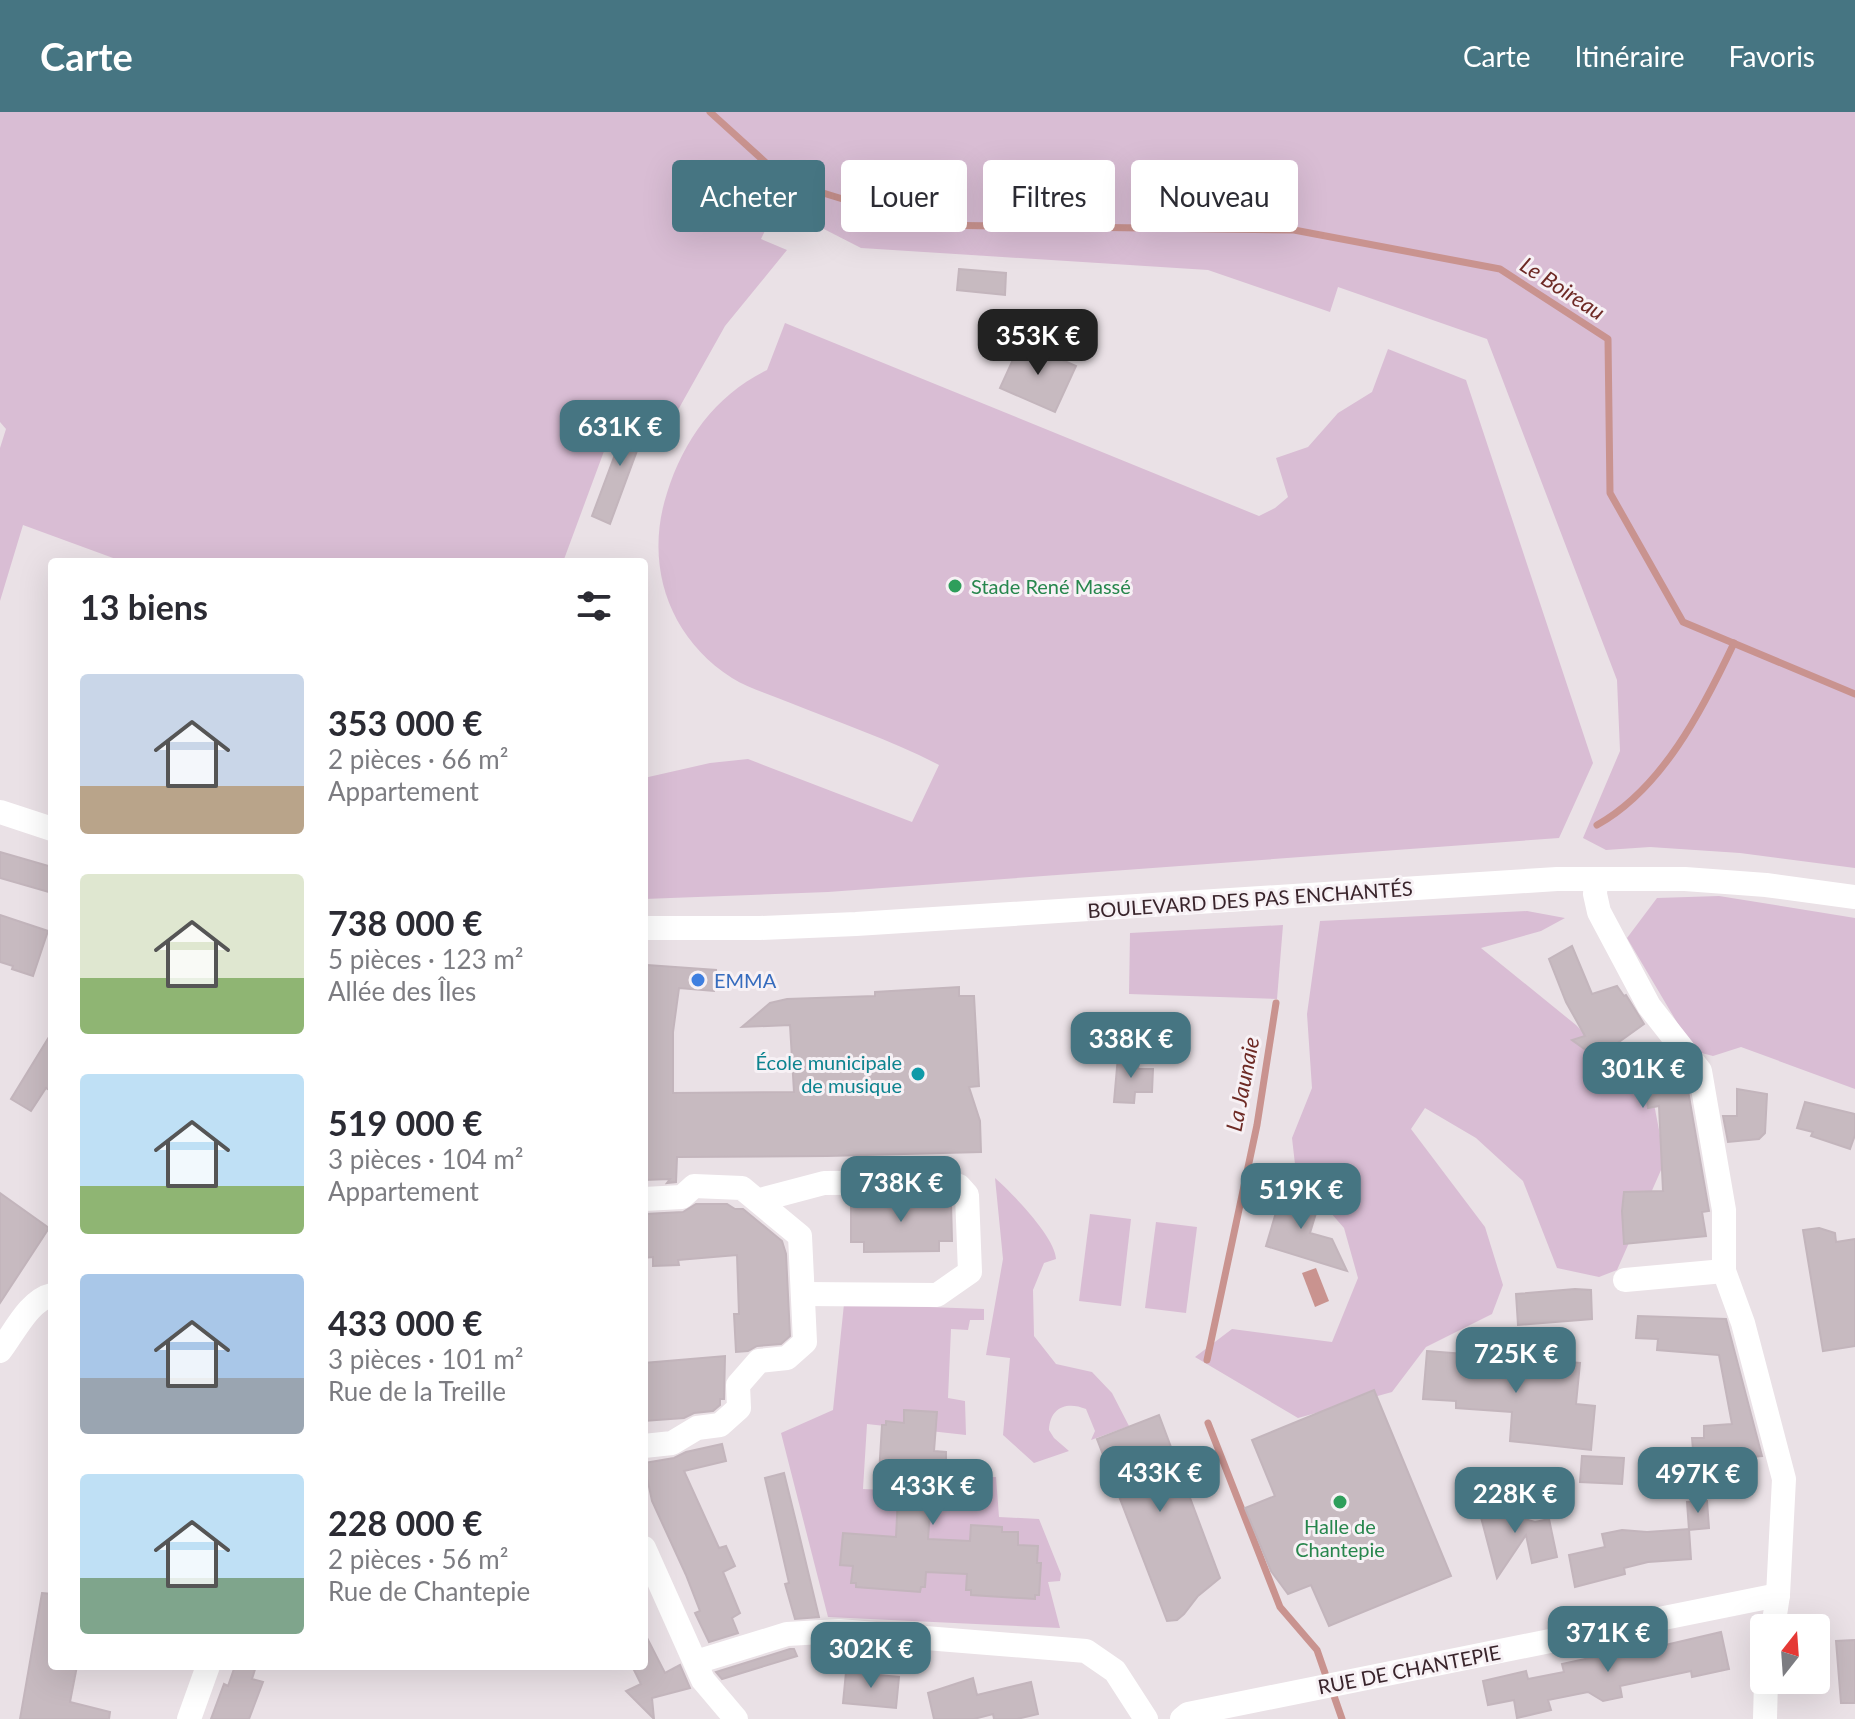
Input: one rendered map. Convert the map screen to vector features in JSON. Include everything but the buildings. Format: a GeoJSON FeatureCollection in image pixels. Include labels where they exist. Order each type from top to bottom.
{"type":"FeatureCollection","features":[{"type":"Feature","properties":{"kind":"street"},"geometry":{"type":"LineString","coordinates":[[0,812],[48,828]]}},
{"type":"Feature","properties":{"kind":"street"},"geometry":{"type":"LineString","coordinates":[[1596,879],[1599,912],[1649,1006],[1700,1071],[1724,1210],[1724,1271],[1743,1323],[1784,1479],[1775,1614]]}},
{"type":"Feature","properties":{"kind":"street","name":"BOULEVARD DES PAS ENCHANTÉS"},"geometry":{"type":"LineString","coordinates":[[648,928],[760,928],[871,923],[1520,880],[1685,879],[1766,885],[1855,897]]}},
{"type":"Feature","properties":{"kind":"street"},"geometry":{"type":"LineString","coordinates":[[760,1200],[824,1183],[948,1182],[959,1186],[967,1195],[970,1272],[937,1295],[804,1294]]}},
{"type":"Feature","properties":{"kind":"street"},"geometry":{"type":"LineString","coordinates":[[648,1199],[682,1197],[694,1186],[742,1188],[800,1236],[805,1342],[787,1358],[759,1361],[738,1385],[739,1408],[720,1425],[697,1428],[672,1443],[648,1446]]}},
{"type":"Feature","properties":{"kind":"street"},"geometry":{"type":"LineString","coordinates":[[1625,1280],[1724,1271]]}},
{"type":"Feature","properties":{"kind":"street"},"geometry":{"type":"LineString","coordinates":[[0,1351],[31,1308],[48,1296]]}},
{"type":"Feature","properties":{"kind":"street"},"geometry":{"type":"LineString","coordinates":[[648,1557],[703,1680],[736,1719]]}},
{"type":"Feature","properties":{"kind":"street","name":"RUE DE CHANTEPIE"},"geometry":{"type":"LineString","coordinates":[[1182,1719],[1188,1714],[1778,1595]]}},
{"type":"Feature","properties":{"kind":"street"},"geometry":{"type":"LineString","coordinates":[[696,1662],[787,1634],[839,1631],[1086,1651],[1115,1671],[1146,1719]]}},
{"type":"Feature","properties":{"kind":"street"},"geometry":{"type":"LineString","coordinates":[[189,1719],[207,1670]]}},
{"type":"Feature","properties":{"kind":"street"},"geometry":{"type":"LineString","coordinates":[[1765,1719],[1766,1694]]}},
{"type":"Feature","properties":{"kind":"shaded area"},"geometry":{"type":"Polygon","coordinates":[[[0,112],[1855,112],[1855,868],[1740,853],[1650,847],[1606,850],[1583,838],[1620,751],[1617,680],[1487,339],[1338,287],[1330,312],[1208,270],[861,248],[825,230],[825,160],[672,160],[672,232],[764,232],[761,239],[787,250],[725,326],[669,426],[620,408],[564,558],[113,558],[23,525],[0,601],[0,448],[6,429],[0,422],[0,112]]]}},
{"type":"Feature","properties":{"kind":"shaded area"},"geometry":{"type":"Polygon","coordinates":[[[785,323],[1259,516],[1288,497],[1276,458],[1308,447],[1338,413],[1372,392],[1388,349],[1466,380],[1593,763],[1559,838],[828,892],[648,899],[648,777],[710,763],[748,759],[912,822],[939,765],[732,678],[710,661],[677,620],[667,597],[658,546],[661,520],[674,473],[693,437],[717,406],[732,392],[767,370],[785,323]]]}},
{"type":"Feature","properties":{"kind":"shaded area"},"geometry":{"type":"Polygon","coordinates":[[[1719,896],[1855,918],[1855,1089],[1741,1047],[1713,1056],[1694,1051],[1627,938],[1657,898],[1719,896]]]}},
{"type":"Feature","properties":{"kind":"shaded area"},"geometry":{"type":"Polygon","coordinates":[[[1527,911],[1565,918],[1541,931],[1481,948],[1576,1025],[1654,1104],[1665,1161],[1617,1270],[1599,1277],[1557,1268],[1523,1181],[1476,1138],[1425,1108],[1411,1129],[1485,1227],[1503,1285],[1492,1314],[1426,1347],[1392,1392],[1298,1418],[1195,1357],[1232,1329],[1332,1342],[1358,1278],[1344,1228],[1296,1173],[1292,1138],[1312,1088],[1307,1014],[1320,921],[1527,911]]]}},
{"type":"Feature","properties":{"kind":"shaded area"},"geometry":{"type":"Polygon","coordinates":[[[1283,925],[1277,999],[1129,994],[1130,933],[1283,925]]]}},
{"type":"Feature","properties":{"kind":"shaded area"},"geometry":{"type":"Polygon","coordinates":[[[995,1178],[1032,1216],[1054,1250],[1056,1259],[1044,1263],[1033,1290],[1034,1336],[1056,1364],[1092,1372],[1112,1393],[1129,1426],[1091,1440],[1095,1431],[1086,1409],[1066,1406],[1056,1411],[1049,1430],[1069,1451],[1034,1463],[1003,1435],[1010,1358],[986,1355],[1003,1259],[995,1178]]]}},
{"type":"Feature","properties":{"kind":"shaded area"},"geometry":{"type":"Polygon","coordinates":[[[1090,1214],[1131,1219],[1121,1306],[1079,1301],[1090,1214]]]}},
{"type":"Feature","properties":{"kind":"shaded area"},"geometry":{"type":"Polygon","coordinates":[[[1156,1222],[1197,1227],[1186,1313],[1145,1308],[1156,1222]]]}},
{"type":"Feature","properties":{"kind":"shaded area"},"geometry":{"type":"Polygon","coordinates":[[[1316,1268],[1329,1301],[1315,1307],[1302,1273],[1316,1268]]]}},
{"type":"Feature","properties":{"kind":"shaded area"},"geometry":{"type":"Polygon","coordinates":[[[844,1304],[984,1309],[984,1320],[970,1320],[968,1330],[951,1329],[948,1398],[965,1401],[966,1435],[867,1424],[863,1489],[943,1493],[945,1477],[996,1477],[999,1517],[1039,1519],[1061,1574],[1060,1581],[1048,1582],[1060,1628],[828,1617],[781,1433],[833,1410],[844,1304]]]}},
{"type":"Feature","properties":{"kind":"waterway","name":"Le Boireau"},"geometry":{"type":"LineString","coordinates":[[710,112],[787,182],[928,225],[1294,230],[1500,269],[1608,339],[1610,493],[1683,622],[1855,694]]}},
{"type":"Feature","properties":{"kind":"waterway","name":"La Jaunaie"},"geometry":{"type":"LineString","coordinates":[[1597,825],[1620,810],[1661,769],[1694,720],[1734,643]]}},
{"type":"Feature","properties":{"kind":"waterway","name":"La Jaunaie"},"geometry":{"type":"LineString","coordinates":[[1207,1360],[1257,1125],[1276,1003]]}},
{"type":"Feature","properties":{"kind":"waterway","name":"La Jaunaie"},"geometry":{"type":"LineString","coordinates":[[1208,1423],[1280,1607],[1317,1650],[1325,1673]]}},
{"type":"Feature","properties":{"kind":"waterway","name":"La Jaunaie"},"geometry":{"type":"LineString","coordinates":[[1334,1696],[1342,1719]]}},
{"type":"Feature","properties":{"kind":"place","name":"Stade René Massé"},"geometry":{"type":"Point","coordinates":[955,586]}},
{"type":"Feature","properties":{"kind":"place","name":"EMMA"},"geometry":{"type":"Point","coordinates":[698,980]}},
{"type":"Feature","properties":{"kind":"place","name":"École municipale de musique"},"geometry":{"type":"Point","coordinates":[918,1074]}},
{"type":"Feature","properties":{"kind":"place","name":"Halle de Chantepie"},"geometry":{"type":"Point","coordinates":[1340,1502]}}]}
